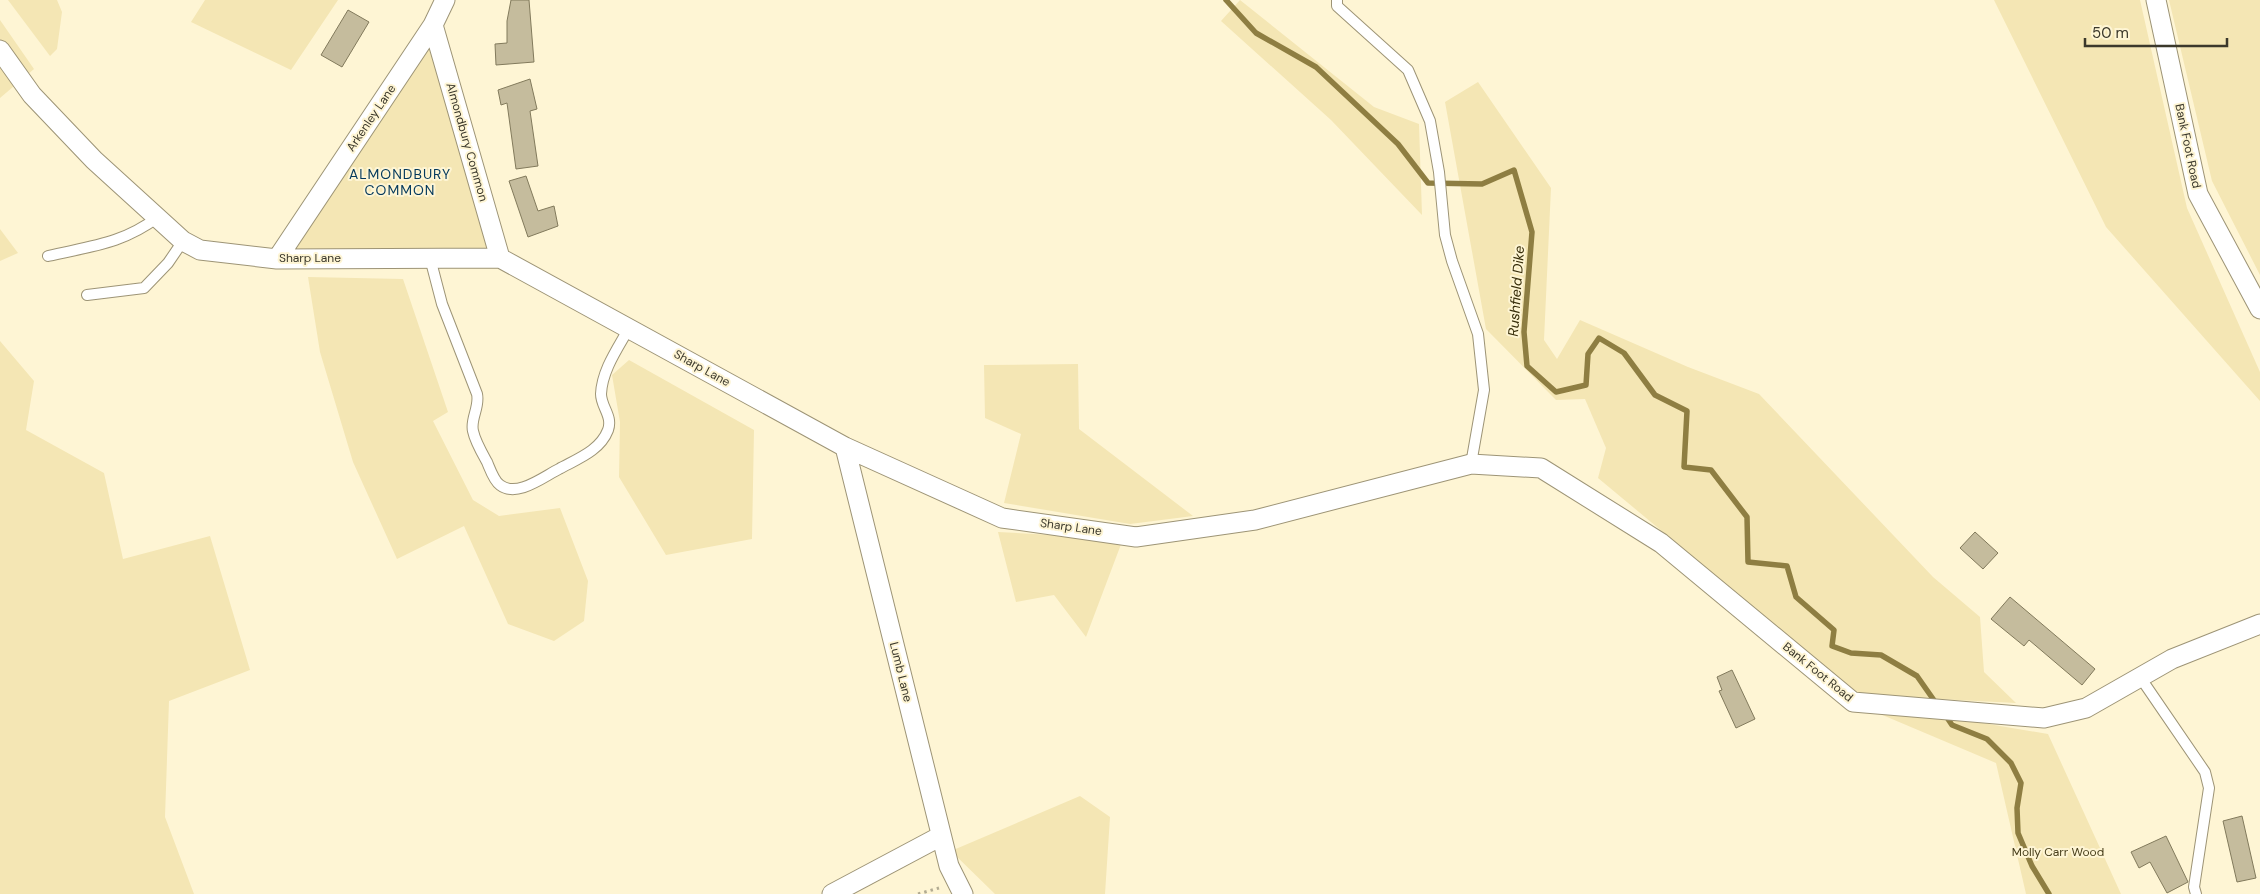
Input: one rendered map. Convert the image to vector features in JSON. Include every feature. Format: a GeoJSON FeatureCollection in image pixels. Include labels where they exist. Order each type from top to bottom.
{"type":"FeatureCollection","features":[{"type":"Feature","properties":{"kind":"street","name":"Arkenley Lane"},"geometry":{"type":"LineString","coordinates":[[277,258],[433,25],[445,0]]}},
{"type":"Feature","properties":{"kind":"street","name":"Bank Foot Road"},"geometry":{"type":"LineString","coordinates":[[2156,0],[2198,194],[2260,309]]}},
{"type":"Feature","properties":{"kind":"street","name":"Almondbury Common"},"geometry":{"type":"LineString","coordinates":[[433,25],[500,258]]}},
{"type":"Feature","properties":{"kind":"street","name":"Sharp Lane"},"geometry":{"type":"LineString","coordinates":[[0,50],[32,95],[94,160],[183,241],[200,250],[277,258],[500,258],[845,447],[1002,518],[1136,537],[1256,520],[1471,464]]}},
{"type":"Feature","properties":{"kind":"street","name":"Lumb Lane"},"geometry":{"type":"LineString","coordinates":[[845,447],[941,836],[949,866],[962,894]]}},
{"type":"Feature","properties":{"kind":"street","name":"Bank Foot Road"},"geometry":{"type":"LineString","coordinates":[[1471,464],[1541,468],[1661,543],[1853,702],[2044,718],[2086,708],[2172,659],[2260,624]]}},
{"type":"Feature","properties":{"kind":"street"},"geometry":{"type":"LineString","coordinates":[[832,894],[941,836]]}},
{"type":"Feature","properties":{"kind":"lane"},"geometry":{"type":"LineString","coordinates":[[1337,0],[1337,6],[1408,70],[1430,120],[1439,172],[1445,235],[1452,261],[1478,334],[1484,390],[1471,464]]}},
{"type":"Feature","properties":{"kind":"lane"},"geometry":{"type":"LineString","coordinates":[[48,256],[120,240],[141,230],[158,217]]}},
{"type":"Feature","properties":{"kind":"lane"},"geometry":{"type":"LineString","coordinates":[[87,295],[144,288],[168,264],[183,241]]}},
{"type":"Feature","properties":{"kind":"lane"},"geometry":{"type":"LineString","coordinates":[[430,258],[442,304],[477,394],[479,403],[472,430],[498,484],[509,490],[521,489],[548,475],[594,450],[603,440],[609,428],[610,420],[601,396],[603,383],[612,358],[629,328]]}},
{"type":"Feature","properties":{"kind":"lane"},"geometry":{"type":"LineString","coordinates":[[2140,678],[2205,772],[2209,788],[2194,887],[2196,894]]}},
{"type":"Feature","properties":{"kind":"green space"},"geometry":{"type":"Polygon","coordinates":[[[8,0],[57,0],[62,12],[57,49],[50,56],[8,0]]]}},
{"type":"Feature","properties":{"kind":"green space"},"geometry":{"type":"Polygon","coordinates":[[[205,0],[338,0],[291,70],[191,22],[205,0]]]}},
{"type":"Feature","properties":{"kind":"green space"},"geometry":{"type":"Polygon","coordinates":[[[1240,0],[1374,107],[1419,124],[1422,215],[1331,120],[1221,21],[1240,0]]]}},
{"type":"Feature","properties":{"kind":"green space"},"geometry":{"type":"Polygon","coordinates":[[[1994,0],[2140,0],[2187,208],[2260,372],[2260,401],[2106,227],[1994,0]]]}},
{"type":"Feature","properties":{"kind":"green space"},"geometry":{"type":"Polygon","coordinates":[[[2169,0],[2260,0],[2260,275],[2212,181],[2169,0]]]}},
{"type":"Feature","properties":{"kind":"green space"},"geometry":{"type":"Polygon","coordinates":[[[0,20],[34,69],[0,98],[0,20]]]}},
{"type":"Feature","properties":{"kind":"green space","name":"Almondbury Common"},"geometry":{"type":"Polygon","coordinates":[[[433,25],[498,256],[274,257],[433,25]]]}},
{"type":"Feature","properties":{"kind":"green space"},"geometry":{"type":"Polygon","coordinates":[[[1478,82],[1551,188],[1544,340],[1557,359],[1580,320],[1688,367],[1759,394],[1933,577],[1980,617],[1984,672],[2016,703],[1859,695],[1598,478],[1606,448],[1585,399],[1556,400],[1486,329],[1445,102],[1478,82]]]}},
{"type":"Feature","properties":{"kind":"green space"},"geometry":{"type":"Polygon","coordinates":[[[0,229],[18,253],[0,261],[0,229]]]}},
{"type":"Feature","properties":{"kind":"green space"},"geometry":{"type":"Polygon","coordinates":[[[308,277],[403,279],[448,412],[433,421],[473,500],[499,516],[560,508],[588,581],[584,621],[554,641],[508,624],[464,526],[397,559],[353,462],[320,352],[308,277]]]}},
{"type":"Feature","properties":{"kind":"green space"},"geometry":{"type":"Polygon","coordinates":[[[0,341],[34,381],[26,430],[104,473],[123,559],[210,536],[250,670],[169,701],[165,817],[194,894],[0,894],[0,341]]]}},
{"type":"Feature","properties":{"kind":"green space"},"geometry":{"type":"Polygon","coordinates":[[[629,360],[754,430],[752,539],[666,555],[619,477],[620,422],[612,375],[629,360]]]}},
{"type":"Feature","properties":{"kind":"green space"},"geometry":{"type":"Polygon","coordinates":[[[1078,364],[1079,429],[1193,516],[1130,524],[1004,503],[1021,434],[985,418],[984,365],[1078,364]]]}},
{"type":"Feature","properties":{"kind":"green space"},"geometry":{"type":"Polygon","coordinates":[[[998,532],[1123,539],[1086,637],[1054,595],[1016,602],[998,532]]]}},
{"type":"Feature","properties":{"kind":"green space","name":"Molly Carr Wood"},"geometry":{"type":"Polygon","coordinates":[[[1847,700],[2048,734],[2121,894],[2026,894],[1996,763],[1847,700]]]}},
{"type":"Feature","properties":{"kind":"green space"},"geometry":{"type":"Polygon","coordinates":[[[1080,796],[1110,817],[1105,894],[995,894],[951,851],[1080,796]]]}},
{"type":"Feature","properties":{"kind":"building"},"geometry":{"type":"Polygon","coordinates":[[[511,0],[529,0],[534,62],[496,65],[495,44],[507,43],[507,21],[511,0]]]}},
{"type":"Feature","properties":{"kind":"building"},"geometry":{"type":"Polygon","coordinates":[[[348,10],[369,22],[342,67],[321,55],[348,10]]]}},
{"type":"Feature","properties":{"kind":"building"},"geometry":{"type":"Polygon","coordinates":[[[530,79],[537,109],[530,111],[538,166],[516,169],[507,103],[501,105],[498,90],[530,79]]]}},
{"type":"Feature","properties":{"kind":"building"},"geometry":{"type":"Polygon","coordinates":[[[526,176],[538,211],[554,206],[558,226],[528,237],[509,181],[526,176]]]}},
{"type":"Feature","properties":{"kind":"building"},"geometry":{"type":"Polygon","coordinates":[[[1975,532],[1998,553],[1983,569],[1960,548],[1975,532]]]}},
{"type":"Feature","properties":{"kind":"building"},"geometry":{"type":"Polygon","coordinates":[[[2010,597],[2095,669],[2082,685],[2029,640],[2024,646],[1991,619],[2010,597]]]}},
{"type":"Feature","properties":{"kind":"building"},"geometry":{"type":"Polygon","coordinates":[[[1732,670],[1755,719],[1736,728],[1719,691],[1722,690],[1717,677],[1732,670]]]}},
{"type":"Feature","properties":{"kind":"building"},"geometry":{"type":"Polygon","coordinates":[[[2242,816],[2256,878],[2237,882],[2223,821],[2242,816]]]}},
{"type":"Feature","properties":{"kind":"building"},"geometry":{"type":"Polygon","coordinates":[[[2166,836],[2188,882],[2167,893],[2150,862],[2139,868],[2131,852],[2166,836]]]}},
{"type":"Feature","properties":{"kind":"waterway","name":"Rushfield Dike"},"geometry":{"type":"LineString","coordinates":[[1226,0],[1256,33],[1316,67],[1398,144],[1428,183],[1482,184],[1514,170],[1532,232],[1524,332],[1527,366],[1556,392],[1586,385],[1588,354],[1599,338],[1624,353],[1655,395],[1687,411],[1684,467],[1711,470],[1747,517],[1748,562],[1787,566],[1796,597],[1834,630],[1832,646],[1851,653],[1881,655],[1917,676],[1938,706]]}},
{"type":"Feature","properties":{"kind":"waterway","name":"Rushfield Dike"},"geometry":{"type":"LineString","coordinates":[[1944,713],[1952,725],[1987,739],[2011,763],[2021,783],[2017,808],[2018,833],[2032,866],[2049,894]]}},
{"type":"Feature","properties":{"kind":"district","name":"ALMONDBURY COMMON"},"geometry":{"type":"Point","coordinates":[400,182]}}]}
